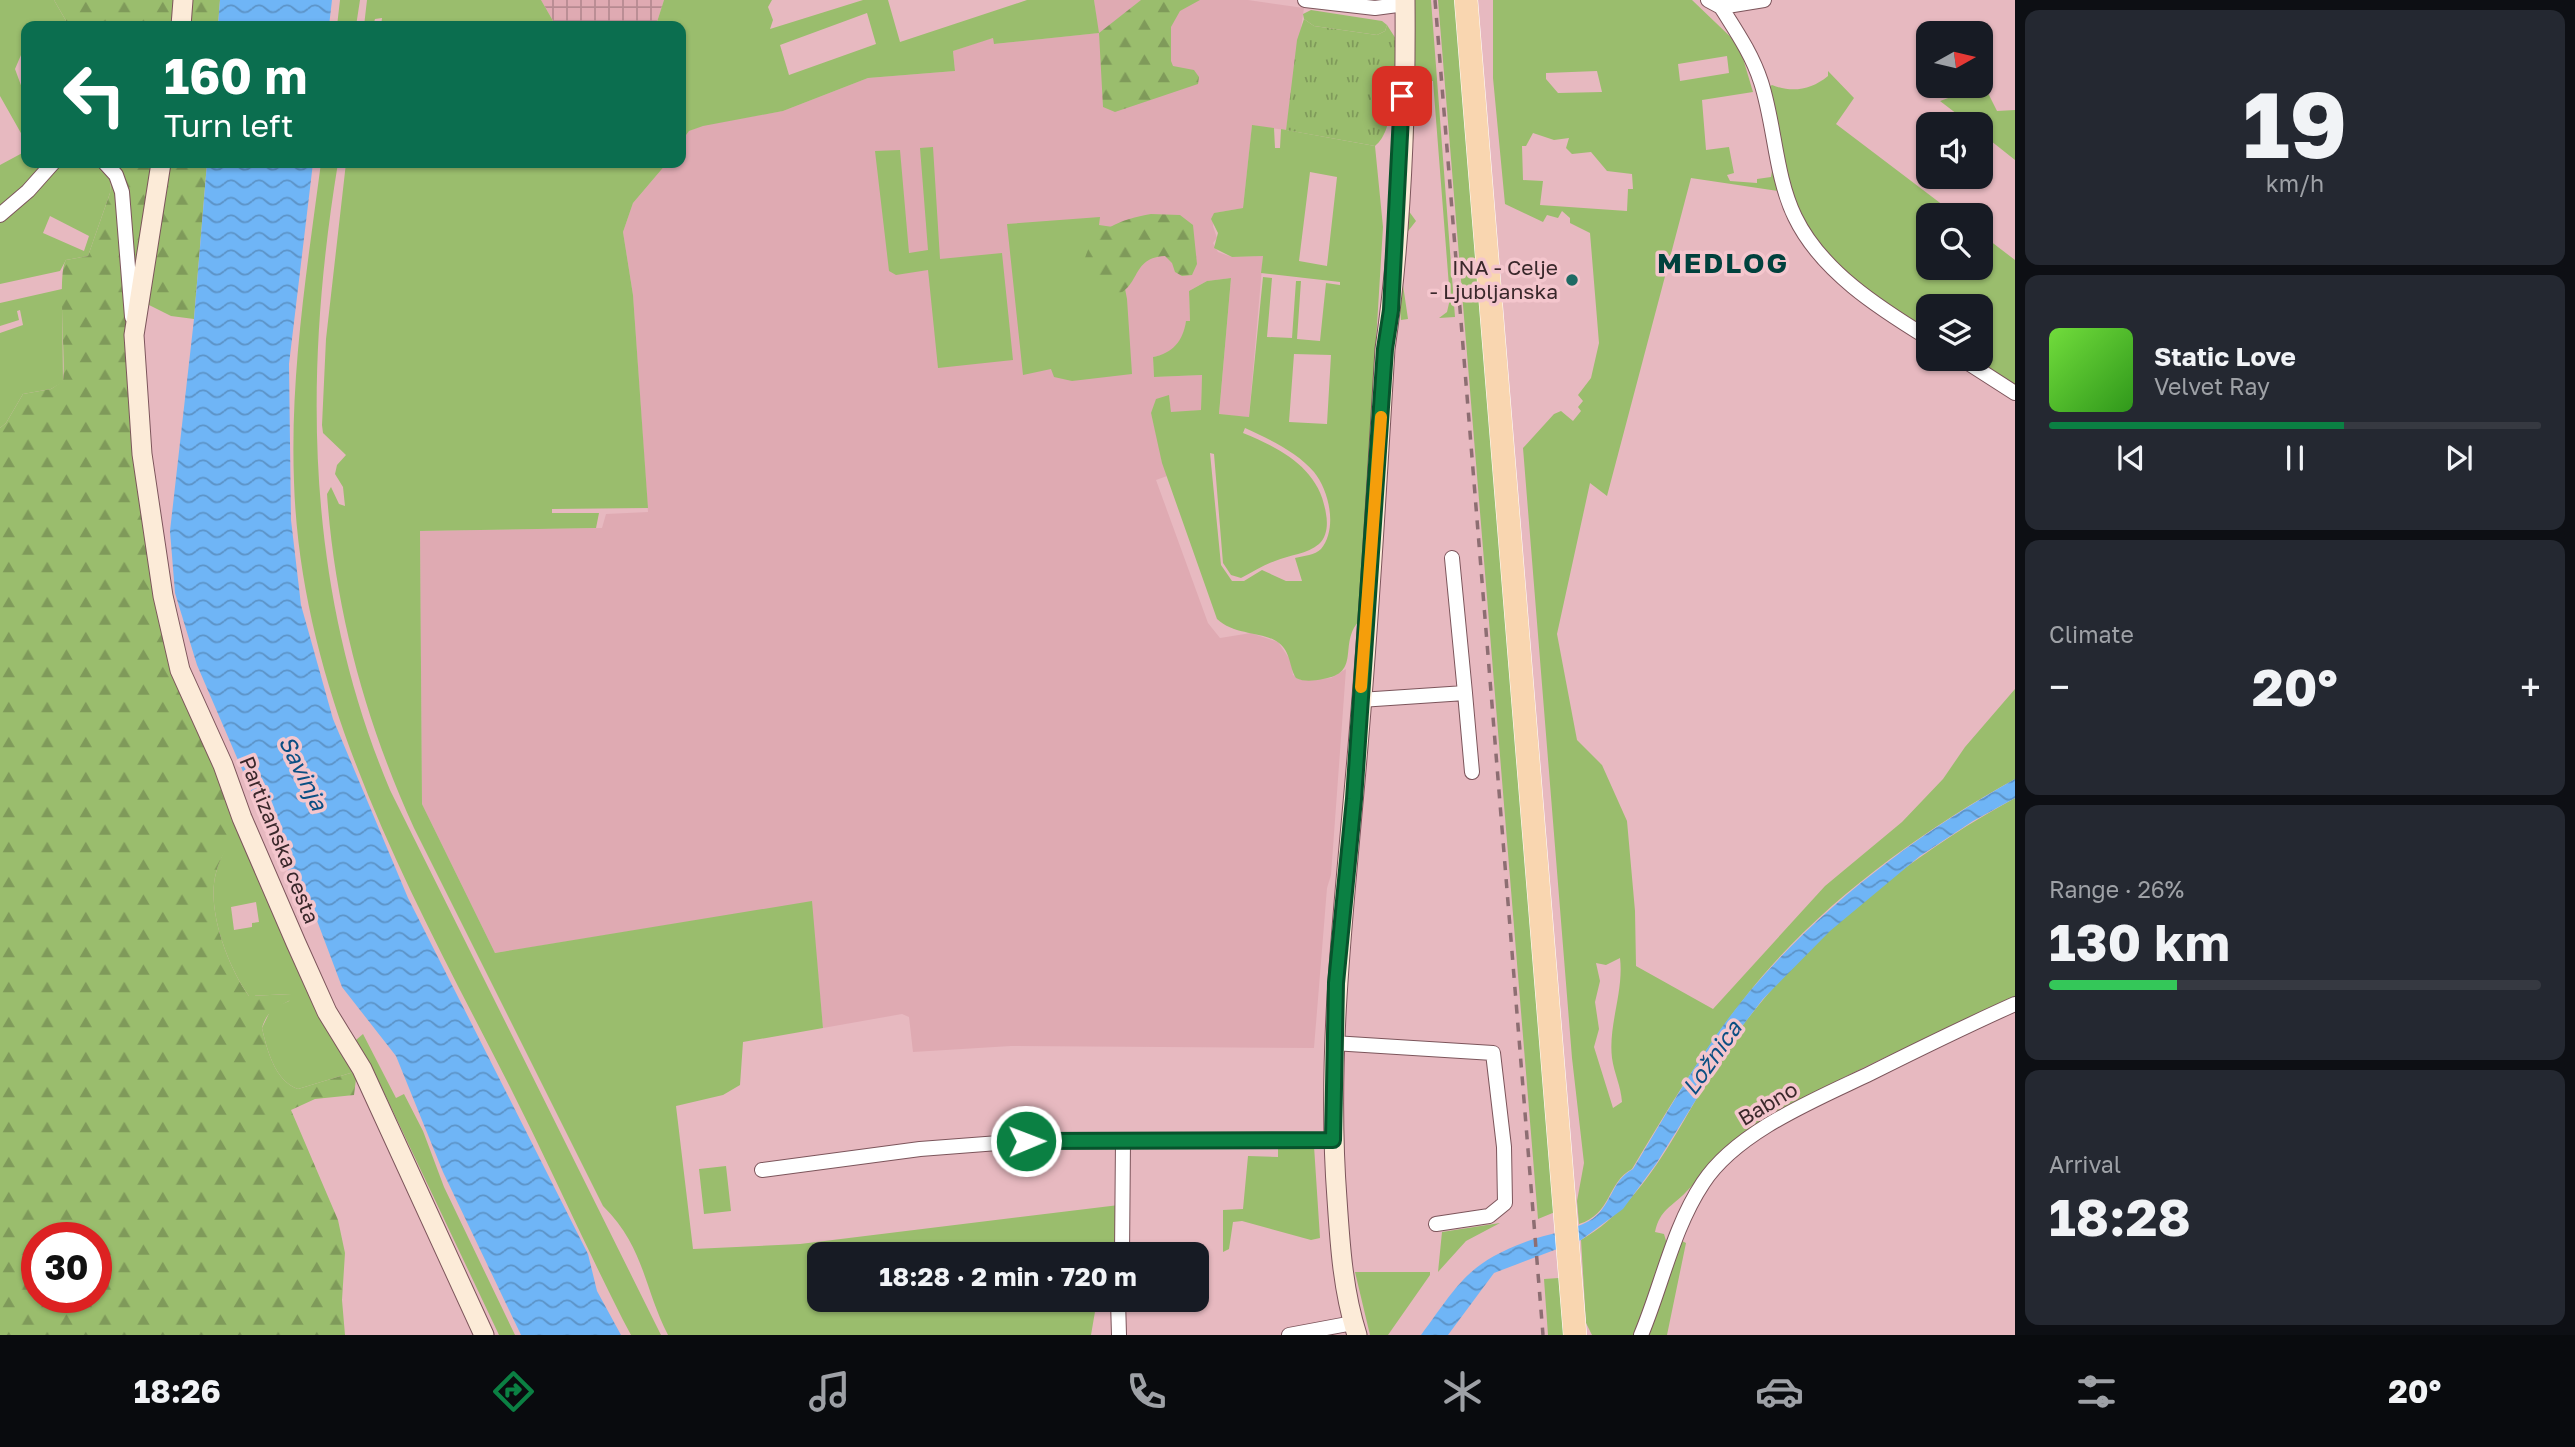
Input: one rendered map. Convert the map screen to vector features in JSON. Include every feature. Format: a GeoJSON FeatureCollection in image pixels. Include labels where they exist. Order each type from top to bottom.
{"type":"FeatureCollection","features":[{"type":"Feature","properties":{"kind":"main road"},"geometry":{"type":"LineString","coordinates":[[1466,0],[1575,1335]]}},
{"type":"Feature","properties":{"kind":"street"},"geometry":{"type":"LineString","coordinates":[[181,21],[183,0]]}},
{"type":"Feature","properties":{"kind":"street"},"geometry":{"type":"LineString","coordinates":[[1289,1335],[1355,1329],[1342,1257],[1333,1140],[1333,1043],[1395,243],[1405,2],[1375,8],[1305,0]]}},
{"type":"Feature","properties":{"kind":"street"},"geometry":{"type":"LineString","coordinates":[[1714,3],[1764,0]]}},
{"type":"Feature","properties":{"kind":"street"},"geometry":{"type":"LineString","coordinates":[[1714,3],[1748,49],[1762,83],[1794,215],[1809,242],[1859,290],[1916,330]]}},
{"type":"Feature","properties":{"kind":"street"},"geometry":{"type":"LineString","coordinates":[[0,215],[28,191],[49,168]]}},
{"type":"Feature","properties":{"kind":"street","name":"Partizanska cesta"},"geometry":{"type":"LineString","coordinates":[[110,168],[116,175],[122,192],[142,454],[163,596],[180,670],[327,1012],[362,1069],[484,1335]]}},
{"type":"Feature","properties":{"kind":"street","name":"Partizanska cesta"},"geometry":{"type":"LineString","coordinates":[[134,332],[160,168]]}},
{"type":"Feature","properties":{"kind":"street"},"geometry":{"type":"LineString","coordinates":[[1981,371],[2015,393]]}},
{"type":"Feature","properties":{"kind":"street"},"geometry":{"type":"LineString","coordinates":[[1452,558],[1472,772]]}},
{"type":"Feature","properties":{"kind":"street"},"geometry":{"type":"LineString","coordinates":[[1360,701],[1465,693]]}},
{"type":"Feature","properties":{"kind":"street","name":"Babno"},"geometry":{"type":"LineString","coordinates":[[1641,1335],[1690,1205],[1705,1180],[1726,1158],[1747,1140],[1800,1107],[2015,1004]]}},
{"type":"Feature","properties":{"kind":"street"},"geometry":{"type":"LineString","coordinates":[[1333,1043],[1493,1053],[1504,1147],[1505,1203],[1489,1216],[1436,1224]]}},
{"type":"Feature","properties":{"kind":"street"},"geometry":{"type":"LineString","coordinates":[[1122,1242],[1123,1140]]}},
{"type":"Feature","properties":{"kind":"street"},"geometry":{"type":"LineString","coordinates":[[762,1170],[920,1150],[1026,1141],[1333,1140]]}},
{"type":"Feature","properties":{"kind":"street"},"geometry":{"type":"LineString","coordinates":[[1118,1312],[1119,1335]]}},
{"type":"Feature","properties":{"kind":"shaded area"},"geometry":{"type":"Polygon","coordinates":[[[541,0],[664,0],[657,21],[553,21],[541,0]]]}},
{"type":"Feature","properties":{"kind":"shaded area"},"geometry":{"type":"Polygon","coordinates":[[[1094,0],[1248,0],[1304,8],[1286,130],[1252,126],[1243,208],[1215,213],[1213,226],[1217,238],[1213,243],[1218,252],[1232,257],[1263,256],[1249,417],[1219,415],[1231,278],[1207,281],[1189,291],[1190,321],[1186,322],[1184,335],[1170,353],[1153,357],[1154,377],[1202,375],[1201,410],[1171,413],[1169,396],[1151,413],[1167,476],[1156,480],[1208,623],[1220,638],[1251,633],[1278,642],[1291,661],[1293,675],[1301,680],[1331,678],[1346,669],[1331,875],[1327,888],[1314,1048],[1011,1046],[913,1052],[909,1017],[902,1014],[823,1028],[811,902],[495,953],[422,804],[420,531],[602,528],[606,514],[648,512],[633,295],[623,232],[633,203],[663,168],[686,168],[686,135],[703,125],[783,111],[868,78],[955,71],[953,51],[993,38],[995,44],[1098,33],[1094,0]]]}},
{"type":"Feature","properties":{"kind":"green space"},"geometry":{"type":"Polygon","coordinates":[[[0,0],[54,0],[66,21],[21,21],[21,55],[15,69],[21,85],[21,133],[0,96],[0,0]]]}},
{"type":"Feature","properties":{"kind":"green space"},"geometry":{"type":"Polygon","coordinates":[[[54,0],[178,0],[176,21],[66,21],[54,0]]]}},
{"type":"Feature","properties":{"kind":"green space"},"geometry":{"type":"Polygon","coordinates":[[[188,0],[220,0],[218,21],[186,21],[188,0]]]}},
{"type":"Feature","properties":{"kind":"green space"},"geometry":{"type":"Polygon","coordinates":[[[340,0],[360,0],[357,21],[338,21],[340,0]]]}},
{"type":"Feature","properties":{"kind":"green space"},"geometry":{"type":"Polygon","coordinates":[[[367,0],[541,0],[553,21],[382,21],[382,18],[365,21],[367,0]]]}},
{"type":"Feature","properties":{"kind":"green space"},"geometry":{"type":"Polygon","coordinates":[[[664,0],[772,0],[768,7],[773,20],[770,29],[863,0],[888,0],[900,42],[1027,0],[1094,0],[1099,33],[994,44],[993,38],[953,51],[955,71],[868,78],[783,111],[689,131],[686,135],[686,21],[657,21],[664,0]],[[867,13],[780,45],[789,75],[876,44],[867,13]]]}},
{"type":"Feature","properties":{"kind":"green space"},"geometry":{"type":"Polygon","coordinates":[[[1141,0],[1200,0],[1180,11],[1171,27],[1173,66],[1194,70],[1199,77],[1198,84],[1115,112],[1103,107],[1099,33],[1141,0]]]}},
{"type":"Feature","properties":{"kind":"green space"},"geometry":{"type":"Polygon","coordinates":[[[1415,0],[1431,0],[1455,317],[1439,318],[1447,312],[1450,299],[1433,81],[1424,81],[1417,90],[1408,210],[1416,221],[1405,235],[1403,285],[1408,319],[1401,320],[1397,283],[1415,0]]]}},
{"type":"Feature","properties":{"kind":"green space"},"geometry":{"type":"Polygon","coordinates":[[[1438,0],[1458,0],[1555,1212],[1538,1219],[1438,0]]]}},
{"type":"Feature","properties":{"kind":"green space"},"geometry":{"type":"Polygon","coordinates":[[[1493,0],[1692,0],[1739,45],[1753,92],[1702,100],[1706,150],[1729,147],[1734,173],[1727,175],[1730,181],[1757,183],[1757,179],[1771,177],[1772,171],[1777,170],[1778,191],[1691,178],[1607,496],[1590,483],[1557,634],[1577,740],[1602,765],[1627,821],[1635,911],[1636,966],[1713,1009],[1825,886],[1902,822],[1943,779],[1965,747],[2015,689],[2015,779],[1907,847],[1839,900],[1807,929],[1750,991],[1718,1034],[1632,1169],[1618,1182],[1604,1206],[1590,1219],[1579,1224],[1577,1201],[1584,1163],[1572,1058],[1523,448],[1554,414],[1561,411],[1573,421],[1581,411],[1578,407],[1583,401],[1578,395],[1591,378],[1599,343],[1590,233],[1570,223],[1570,218],[1562,211],[1558,218],[1547,215],[1543,222],[1505,204],[1493,78],[1493,0]],[[1727,56],[1678,64],[1680,81],[1729,73],[1727,56]],[[1597,71],[1546,73],[1546,79],[1558,93],[1602,92],[1597,71]],[[1533,133],[1526,146],[1522,146],[1523,180],[1543,181],[1540,205],[1627,211],[1628,189],[1633,189],[1632,174],[1607,171],[1591,152],[1572,154],[1566,148],[1569,138],[1554,140],[1533,133]],[[1620,958],[1606,965],[1596,963],[1600,981],[1595,1002],[1599,1029],[1594,1047],[1613,1108],[1622,1102],[1611,1046],[1620,983],[1620,958]]]}},
{"type":"Feature","properties":{"kind":"green space"},"geometry":{"type":"Polygon","coordinates":[[[1311,10],[1382,21],[1387,25],[1385,31],[1377,35],[1314,26],[1304,19],[1303,14],[1311,10]]]}},
{"type":"Feature","properties":{"kind":"green space"},"geometry":{"type":"Polygon","coordinates":[[[1304,19],[1314,26],[1377,35],[1385,31],[1387,25],[1396,39],[1391,112],[1382,138],[1375,146],[1286,130],[1297,40],[1304,19]]]}},
{"type":"Feature","properties":{"kind":"green space"},"geometry":{"type":"Polygon","coordinates":[[[1828,71],[1854,98],[1836,124],[1916,185],[1916,189],[1922,189],[1940,203],[1916,203],[1916,280],[1993,280],[1993,243],[2015,260],[2015,387],[1990,371],[1993,371],[1993,294],[1916,294],[1916,324],[1865,289],[1832,261],[1795,210],[1767,88],[1772,85],[1801,89],[1828,76],[1828,71]]]}},
{"type":"Feature","properties":{"kind":"green space"},"geometry":{"type":"Polygon","coordinates":[[[1948,98],[1990,98],[1997,111],[2015,110],[2015,160],[1993,143],[1993,112],[1954,112],[1940,101],[1948,98]]]}},
{"type":"Feature","properties":{"kind":"green space"},"geometry":{"type":"Polygon","coordinates":[[[1252,125],[1274,128],[1275,148],[1280,148],[1281,129],[1375,146],[1383,227],[1359,621],[1353,630],[1342,671],[1335,676],[1319,680],[1305,681],[1296,678],[1286,651],[1273,639],[1232,628],[1217,619],[1162,463],[1151,413],[1156,399],[1169,395],[1171,412],[1201,410],[1202,375],[1154,377],[1153,357],[1171,349],[1180,340],[1186,321],[1190,321],[1189,291],[1207,281],[1231,278],[1219,414],[1249,417],[1263,277],[1272,278],[1267,337],[1292,338],[1296,281],[1301,281],[1297,339],[1320,341],[1326,283],[1340,285],[1340,282],[1261,273],[1263,256],[1232,257],[1214,248],[1218,233],[1211,219],[1214,213],[1243,208],[1252,125]],[[1310,172],[1299,261],[1327,266],[1337,177],[1310,172]],[[1294,354],[1289,422],[1327,424],[1331,355],[1294,354]],[[1245,428],[1243,433],[1285,454],[1307,473],[1322,498],[1327,518],[1326,530],[1322,541],[1309,550],[1271,563],[1241,578],[1231,575],[1223,563],[1214,454],[1210,453],[1221,565],[1232,581],[1244,581],[1262,570],[1286,581],[1302,581],[1295,558],[1319,551],[1329,531],[1330,510],[1324,489],[1314,472],[1291,452],[1245,428]]]}},
{"type":"Feature","properties":{"kind":"green space"},"geometry":{"type":"Polygon","coordinates":[[[933,147],[940,259],[1002,253],[1013,360],[938,368],[928,270],[896,275],[889,271],[875,151],[900,150],[909,253],[928,250],[920,148],[933,147]]]}},
{"type":"Feature","properties":{"kind":"green space"},"geometry":{"type":"Polygon","coordinates":[[[21,154],[21,168],[45,168],[0,210],[0,165],[21,154]]]}},
{"type":"Feature","properties":{"kind":"green space"},"geometry":{"type":"Polygon","coordinates":[[[54,168],[104,168],[111,173],[110,193],[88,256],[66,260],[60,271],[0,284],[0,219],[54,168]],[[50,216],[43,233],[84,251],[89,236],[50,216]]]}},
{"type":"Feature","properties":{"kind":"green space"},"geometry":{"type":"Polygon","coordinates":[[[112,168],[156,168],[138,290],[142,518],[238,824],[218,867],[214,887],[217,920],[227,954],[249,996],[291,994],[293,998],[270,1012],[262,1028],[270,1055],[283,1079],[298,1089],[357,1071],[354,1095],[315,1099],[291,1110],[338,1220],[345,1253],[342,1300],[345,1335],[0,1335],[0,428],[6,423],[23,394],[51,389],[63,381],[62,280],[66,260],[88,256],[110,193],[112,168]]]}},
{"type":"Feature","properties":{"kind":"green space"},"geometry":{"type":"Polygon","coordinates":[[[165,168],[207,168],[194,319],[171,316],[143,302],[165,168]]]}},
{"type":"Feature","properties":{"kind":"green space"},"geometry":{"type":"Polygon","coordinates":[[[320,168],[337,168],[319,322],[319,481],[327,559],[341,637],[362,714],[390,790],[661,1335],[631,1335],[401,870],[368,795],[340,720],[317,642],[301,563],[294,482],[297,362],[320,168]]]}},
{"type":"Feature","properties":{"kind":"green space"},"geometry":{"type":"Polygon","coordinates":[[[345,168],[663,168],[633,203],[623,232],[633,295],[648,508],[552,509],[552,513],[599,513],[596,528],[420,531],[422,804],[495,953],[812,901],[823,1028],[743,1042],[740,1085],[723,1095],[676,1106],[693,1249],[807,1243],[807,1312],[1095,1312],[1091,1335],[668,1335],[635,1252],[617,1222],[603,1206],[414,828],[381,748],[367,707],[345,623],[331,537],[327,494],[331,487],[339,504],[345,506],[343,487],[335,474],[337,465],[346,455],[323,433],[326,339],[345,168]]]}},
{"type":"Feature","properties":{"kind":"green space"},"geometry":{"type":"Polygon","coordinates":[[[1151,214],[1180,215],[1193,225],[1197,264],[1192,275],[1182,276],[1175,272],[1172,263],[1165,256],[1153,258],[1144,263],[1124,291],[1100,298],[1082,270],[1090,246],[1097,237],[1115,224],[1151,214]]]}},
{"type":"Feature","properties":{"kind":"green space"},"geometry":{"type":"Polygon","coordinates":[[[1100,217],[1099,225],[1113,227],[1127,299],[1132,374],[1072,381],[1054,377],[1051,369],[1023,375],[1007,224],[1100,217]]]}},
{"type":"Feature","properties":{"kind":"green space"},"geometry":{"type":"Polygon","coordinates":[[[62,289],[63,382],[51,389],[23,394],[6,423],[0,428],[0,333],[23,325],[20,310],[17,311],[19,320],[0,326],[0,303],[62,289]]]}},
{"type":"Feature","properties":{"kind":"green space"},"geometry":{"type":"Polygon","coordinates":[[[2015,798],[2015,997],[1823,1088],[1739,1143],[1660,1218],[1655,1232],[1664,1234],[1667,1244],[1634,1335],[1592,1335],[1586,1323],[1581,1240],[1608,1221],[1652,1171],[1743,1025],[1800,958],[1867,898],[1940,844],[2015,798]]]}},
{"type":"Feature","properties":{"kind":"green space"},"geometry":{"type":"Polygon","coordinates":[[[238,824],[357,1071],[298,1089],[283,1079],[273,1064],[262,1028],[271,1009],[289,1001],[291,994],[249,996],[227,954],[214,903],[216,873],[238,824]],[[256,902],[231,907],[234,930],[252,927],[252,923],[259,922],[256,902]]]}},
{"type":"Feature","properties":{"kind":"green space"},"geometry":{"type":"Polygon","coordinates":[[[363,1034],[396,1098],[404,1094],[423,1131],[444,1187],[515,1335],[499,1335],[371,1065],[356,1040],[363,1034]]]}},
{"type":"Feature","properties":{"kind":"green space"},"geometry":{"type":"Polygon","coordinates":[[[1278,1146],[1314,1146],[1320,1238],[1311,1240],[1242,1221],[1233,1222],[1229,1249],[1223,1252],[1223,1210],[1243,1209],[1248,1156],[1278,1157],[1278,1146]]]}},
{"type":"Feature","properties":{"kind":"green space"},"geometry":{"type":"Polygon","coordinates":[[[726,1166],[731,1211],[704,1214],[699,1169],[726,1166]]]}},
{"type":"Feature","properties":{"kind":"green space"},"geometry":{"type":"Polygon","coordinates":[[[1119,1205],[1118,1242],[816,1242],[1119,1205]]]}},
{"type":"Feature","properties":{"kind":"green space"},"geometry":{"type":"Polygon","coordinates":[[[1500,1223],[1466,1241],[1438,1272],[1442,1232],[1500,1223]]]}},
{"type":"Feature","properties":{"kind":"green space"},"geometry":{"type":"Polygon","coordinates":[[[1682,1241],[1686,1243],[1667,1335],[1649,1335],[1682,1241]]]}},
{"type":"Feature","properties":{"kind":"green space"},"geometry":{"type":"Polygon","coordinates":[[[1355,1272],[1430,1272],[1430,1275],[1388,1335],[1370,1335],[1355,1272]]]}},
{"type":"Feature","properties":{"kind":"green space"},"geometry":{"type":"Polygon","coordinates":[[[1559,1278],[1566,1335],[1548,1335],[1544,1279],[1559,1278]]]}},
{"type":"Feature","properties":{"kind":"water"},"geometry":{"type":"Polygon","coordinates":[[[220,0],[332,0],[330,21],[218,21],[220,0]]]}},
{"type":"Feature","properties":{"kind":"water","name":"Savinja"},"geometry":{"type":"Polygon","coordinates":[[[207,168],[312,168],[289,364],[291,520],[301,605],[333,719],[408,898],[588,1254],[597,1291],[621,1335],[521,1335],[443,1172],[396,1056],[342,987],[310,902],[282,862],[197,665],[175,593],[170,531],[194,319],[207,168]]]}},
{"type":"Feature","properties":{"kind":"water","name":"Ložnica"},"geometry":{"type":"Polygon","coordinates":[[[2015,779],[2015,798],[1973,821],[1920,856],[1830,931],[1763,999],[1740,1029],[1656,1164],[1623,1209],[1581,1240],[1494,1273],[1448,1335],[1421,1335],[1455,1289],[1477,1267],[1507,1249],[1575,1227],[1597,1216],[1620,1180],[1633,1169],[1718,1033],[1778,959],[1808,929],[1873,873],[1943,823],[2015,779]]]}},
{"type":"Feature","properties":{"kind":"railway"},"geometry":{"type":"LineString","coordinates":[[1435,0],[1543,1335]]}},
{"type":"Feature","properties":{"kind":"slow traffic"},"geometry":{"type":"LineString","coordinates":[[1361,687],[1381,417]]}},
{"type":"Feature","properties":{"kind":"place","name":"INA - Celje - Ljubljanska"},"geometry":{"type":"Point","coordinates":[1572,280]}},
{"type":"Feature","properties":{"kind":"district","name":"MEDLOG"},"geometry":{"type":"Point","coordinates":[1723,263]}},
{"type":"Feature","properties":{"kind":"route"},"geometry":{"type":"LineString","coordinates":[[1026,1141],[1333,1140],[1336,983],[1354,799],[1385,349],[1391,310],[1402,96]]}}]}
